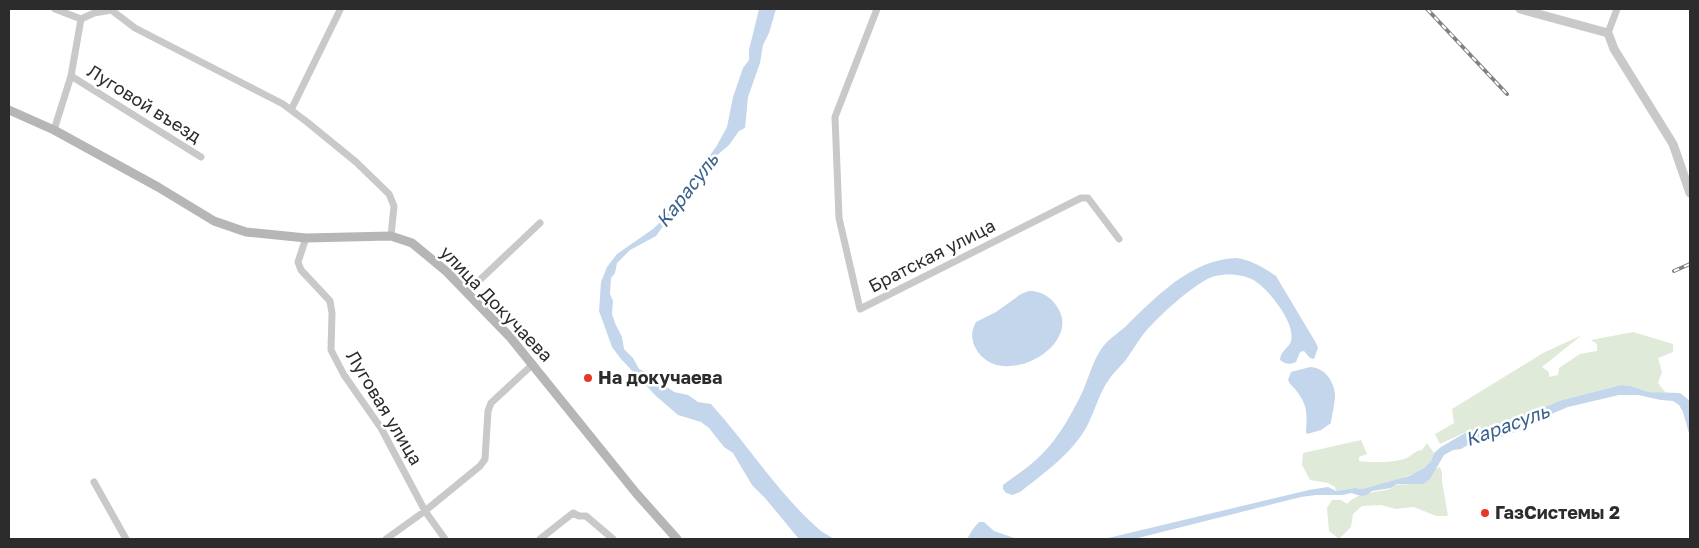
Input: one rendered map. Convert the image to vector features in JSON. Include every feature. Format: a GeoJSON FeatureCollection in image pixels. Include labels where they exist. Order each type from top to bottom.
{"type":"FeatureCollection","features":[{"type":"Feature","properties":{"kind":"main road"},"geometry":{"type":"LineString","coordinates":[[9,110],[54,130],[158,187],[214,221],[246,232],[306,238],[391,236]]}},
{"type":"Feature","properties":{"kind":"main road","name":"улица Докучаева"},"geometry":{"type":"LineString","coordinates":[[391,236],[402,239],[419,248],[467,292],[510,337],[636,493],[676,539]]}},
{"type":"Feature","properties":{"kind":"street"},"geometry":{"type":"LineString","coordinates":[[55,9],[81,18],[111,10],[135,28],[283,104],[350,158],[389,194],[394,206],[391,236]]}},
{"type":"Feature","properties":{"kind":"street","name":"Братская улица"},"geometry":{"type":"LineString","coordinates":[[877,9],[835,117],[839,218],[860,309],[1081,198],[1088,198],[1119,239]]}},
{"type":"Feature","properties":{"kind":"street"},"geometry":{"type":"LineString","coordinates":[[1520,9],[1608,33]]}},
{"type":"Feature","properties":{"kind":"street"},"geometry":{"type":"LineString","coordinates":[[1617,9],[1608,33],[1614,49],[1673,144],[1690,193]]}},
{"type":"Feature","properties":{"kind":"street"},"geometry":{"type":"LineString","coordinates":[[291,110],[340,10]]}},
{"type":"Feature","properties":{"kind":"street"},"geometry":{"type":"LineString","coordinates":[[54,130],[71,76],[81,18]]}},
{"type":"Feature","properties":{"kind":"street","name":"Луговой въезд"},"geometry":{"type":"LineString","coordinates":[[71,76],[201,157]]}},
{"type":"Feature","properties":{"kind":"street"},"geometry":{"type":"LineString","coordinates":[[467,292],[540,223]]}},
{"type":"Feature","properties":{"kind":"street","name":"Луговая улица"},"geometry":{"type":"LineString","coordinates":[[306,238],[298,262],[301,270],[330,301],[332,313],[331,350],[344,375],[381,428],[425,511],[445,539]]}},
{"type":"Feature","properties":{"kind":"street"},"geometry":{"type":"LineString","coordinates":[[386,539],[425,511],[480,466],[485,459],[488,410],[491,403],[533,364]]}},
{"type":"Feature","properties":{"kind":"street"},"geometry":{"type":"LineString","coordinates":[[94,482],[126,539]]}},
{"type":"Feature","properties":{"kind":"street"},"geometry":{"type":"LineString","coordinates":[[540,539],[573,513],[579,516],[586,516],[613,539]]}},
{"type":"Feature","properties":{"kind":"green space"},"geometry":{"type":"Polygon","coordinates":[[[1633,332],[1673,344],[1673,352],[1658,358],[1662,372],[1658,383],[1666,393],[1648,392],[1631,386],[1621,385],[1562,400],[1503,424],[1470,430],[1440,444],[1435,434],[1454,423],[1452,409],[1543,353],[1582,335],[1542,367],[1549,372],[1549,377],[1558,375],[1559,368],[1580,354],[1597,351],[1597,344],[1591,340],[1633,332]]]}},
{"type":"Feature","properties":{"kind":"green space"},"geometry":{"type":"Polygon","coordinates":[[[1361,440],[1367,454],[1359,457],[1359,461],[1382,462],[1404,459],[1422,450],[1427,443],[1434,453],[1430,462],[1420,470],[1405,477],[1362,489],[1355,488],[1336,491],[1335,487],[1328,483],[1310,480],[1302,465],[1303,453],[1361,440]]]}},
{"type":"Feature","properties":{"kind":"green space"},"geometry":{"type":"Polygon","coordinates":[[[1440,467],[1448,516],[1436,516],[1414,507],[1396,509],[1381,505],[1362,506],[1353,514],[1351,527],[1339,539],[1329,531],[1327,508],[1332,500],[1341,500],[1347,504],[1361,495],[1390,489],[1396,485],[1424,484],[1430,479],[1435,469],[1440,467]]]}},
{"type":"Feature","properties":{"kind":"water","name":"Карасуль"},"geometry":{"type":"Polygon","coordinates":[[[759,9],[776,9],[748,97],[745,128],[739,131],[729,145],[715,157],[715,164],[692,192],[687,202],[678,210],[676,217],[664,225],[656,236],[630,250],[617,263],[615,273],[611,278],[612,314],[622,337],[624,349],[633,358],[639,369],[648,373],[674,392],[688,395],[698,402],[711,404],[777,486],[805,517],[834,539],[799,539],[752,485],[733,453],[724,447],[709,428],[701,422],[678,415],[656,396],[621,359],[612,347],[599,311],[601,282],[607,267],[617,254],[653,229],[664,218],[716,147],[727,127],[733,97],[743,68],[749,60],[749,50],[759,9]]]}},
{"type":"Feature","properties":{"kind":"water"},"geometry":{"type":"Polygon","coordinates":[[[1236,258],[1257,264],[1276,276],[1316,343],[1318,348],[1314,359],[1310,358],[1304,351],[1300,352],[1294,363],[1287,364],[1280,360],[1281,354],[1291,341],[1289,325],[1274,299],[1261,285],[1246,277],[1230,274],[1207,279],[1176,302],[1142,336],[1125,361],[1113,374],[1102,392],[1081,436],[1068,452],[1020,492],[1013,495],[1006,493],[1003,485],[1038,458],[1059,433],[1082,393],[1096,358],[1108,341],[1176,281],[1204,265],[1236,258]]]}},
{"type":"Feature","properties":{"kind":"water"},"geometry":{"type":"Polygon","coordinates":[[[1029,291],[1043,294],[1057,306],[1062,325],[1058,339],[1047,351],[1033,360],[1017,365],[1000,366],[986,360],[975,347],[973,341],[972,331],[976,322],[1029,291]]]}},
{"type":"Feature","properties":{"kind":"water"},"geometry":{"type":"Polygon","coordinates":[[[1310,367],[1324,372],[1333,384],[1335,398],[1331,423],[1321,430],[1307,434],[1304,405],[1288,380],[1291,372],[1310,367]]]}},
{"type":"Feature","properties":{"kind":"water","name":"Карасуль"},"geometry":{"type":"Polygon","coordinates":[[[1621,385],[1631,386],[1648,392],[1680,393],[1690,401],[1690,437],[1683,412],[1679,405],[1673,401],[1638,395],[1619,395],[1568,407],[1537,420],[1527,428],[1498,438],[1478,439],[1461,449],[1453,450],[1444,455],[1430,479],[1424,484],[1397,484],[1391,488],[1372,491],[1367,495],[1361,496],[1351,493],[1301,497],[1134,539],[1104,539],[1309,490],[1328,487],[1336,491],[1355,488],[1362,489],[1409,476],[1424,468],[1431,461],[1434,453],[1441,447],[1470,430],[1503,424],[1562,400],[1621,385]]]}},
{"type":"Feature","properties":{"kind":"water"},"geometry":{"type":"Polygon","coordinates":[[[979,522],[984,522],[994,531],[1017,539],[967,539],[979,522]]]}},
{"type":"Feature","properties":{"kind":"railway"},"geometry":{"type":"LineString","coordinates":[[1427,9],[1507,94]]}},
{"type":"Feature","properties":{"kind":"railway"},"geometry":{"type":"LineString","coordinates":[[1674,271],[1690,264]]}},
{"type":"Feature","properties":{"kind":"place","name":"На докучаева"},"geometry":{"type":"Point","coordinates":[588,378]}},
{"type":"Feature","properties":{"kind":"place","name":"ГазСистемы 2"},"geometry":{"type":"Point","coordinates":[1485,513]}}]}
